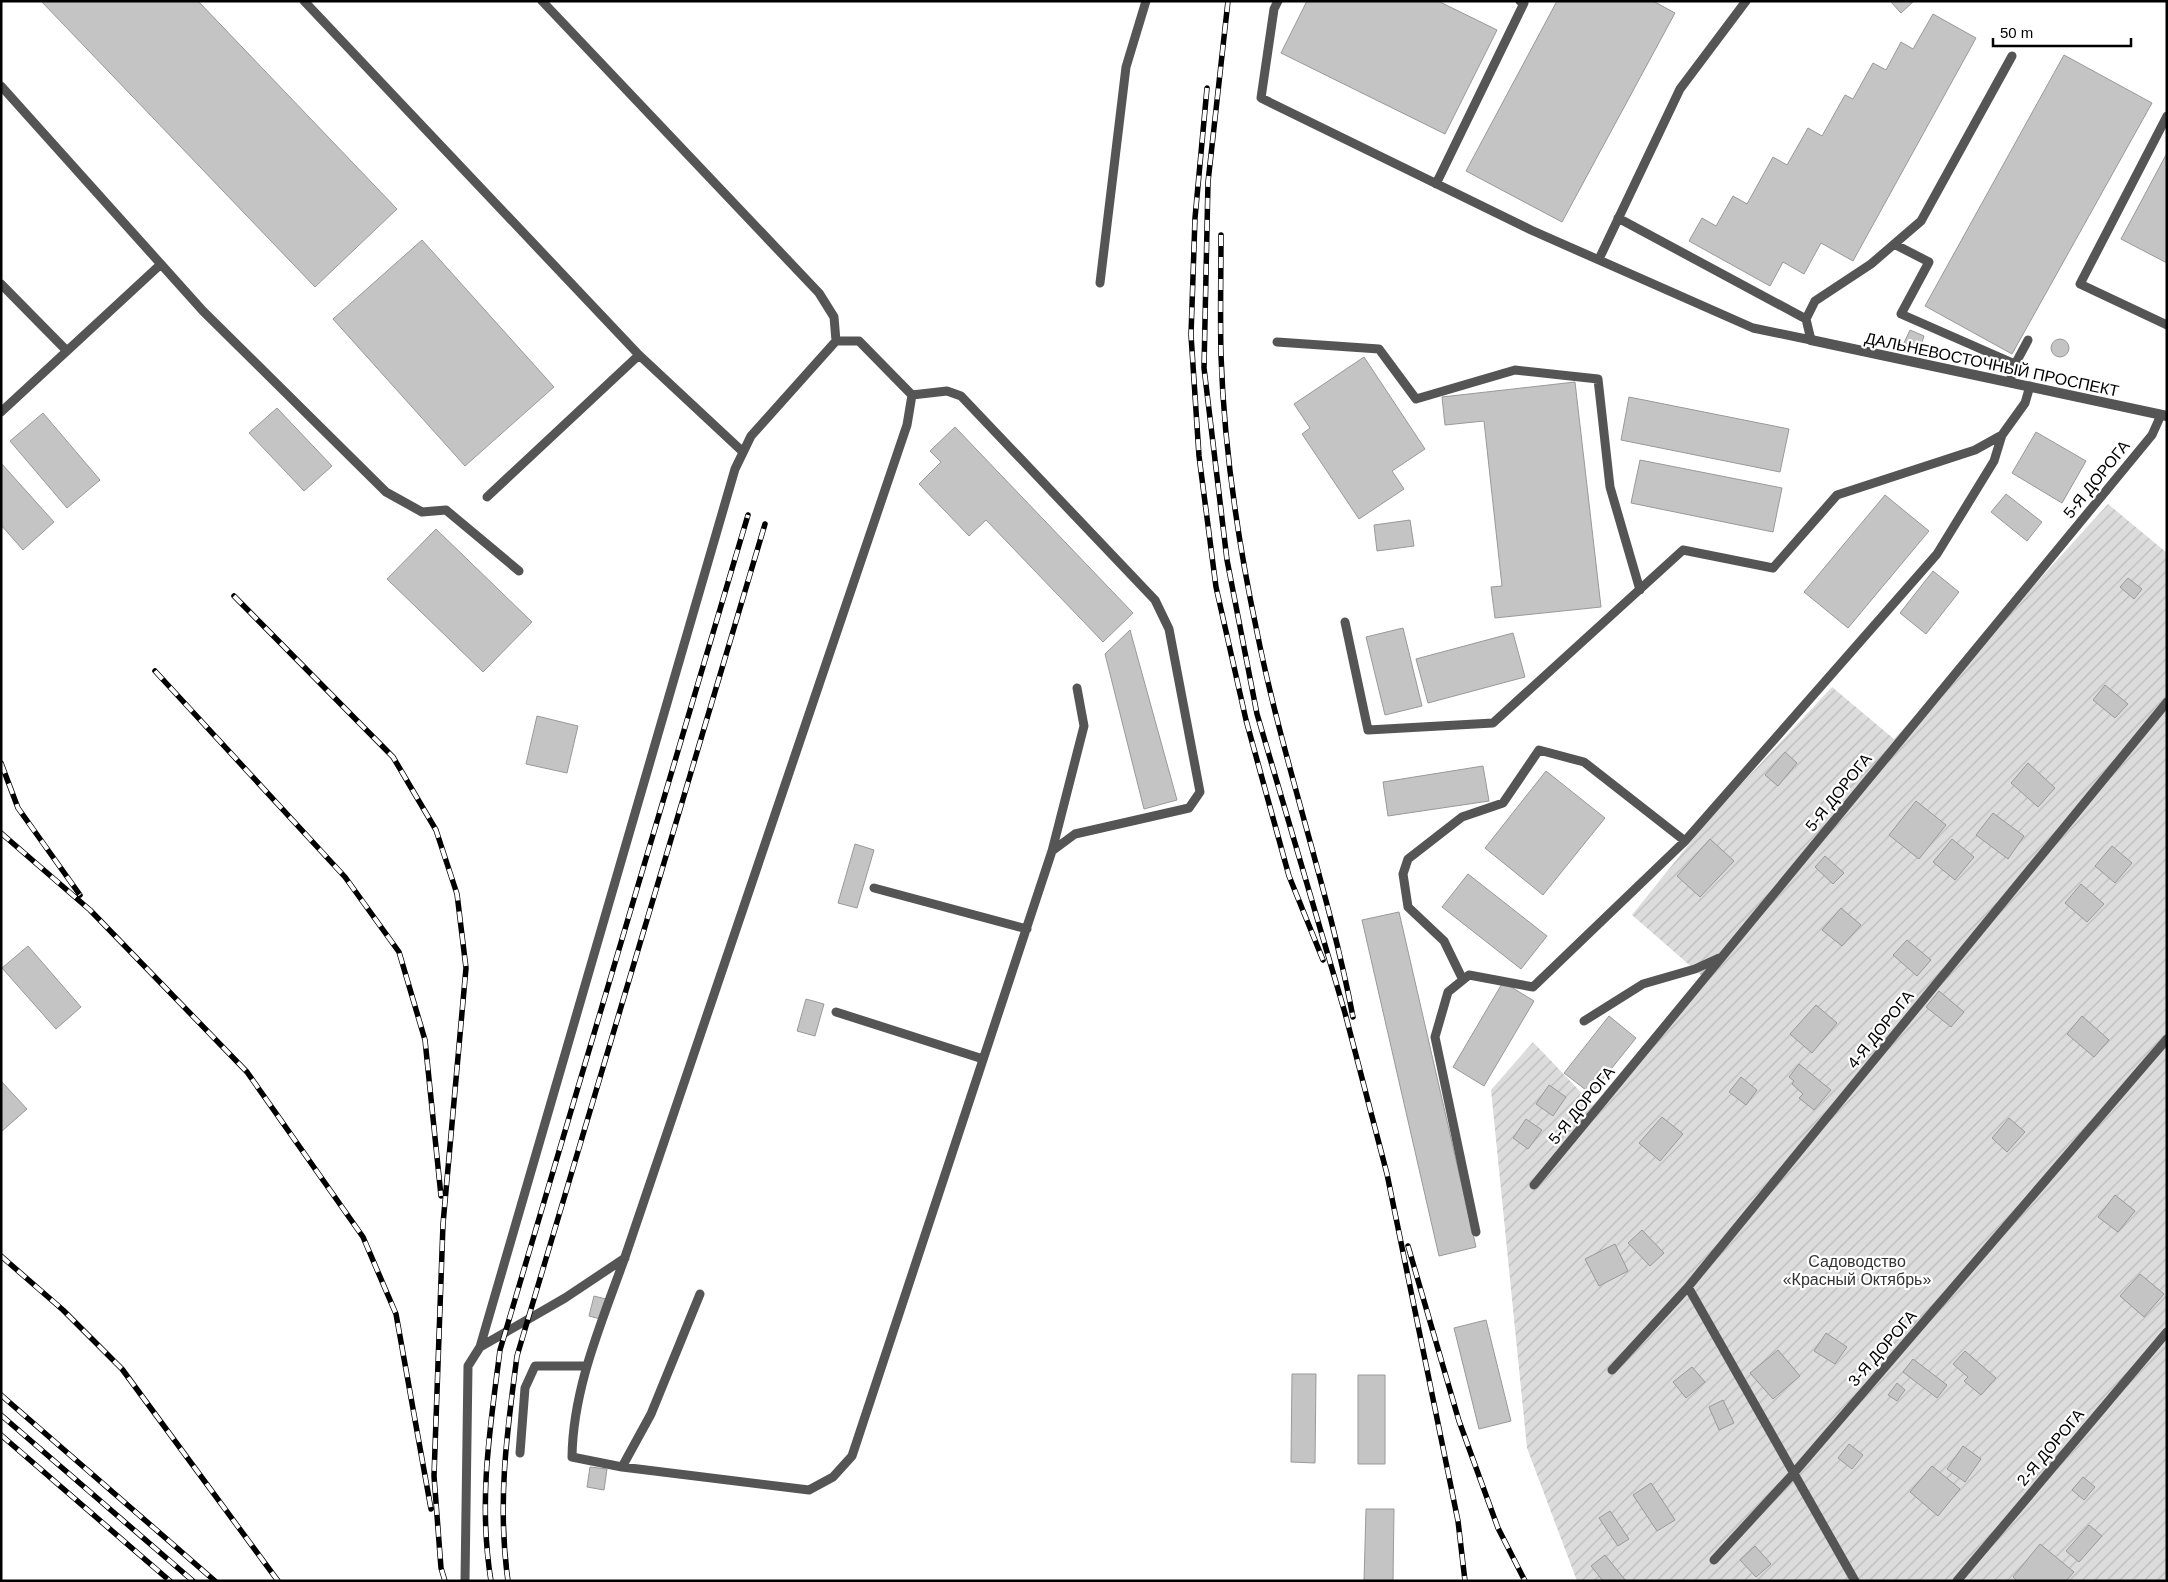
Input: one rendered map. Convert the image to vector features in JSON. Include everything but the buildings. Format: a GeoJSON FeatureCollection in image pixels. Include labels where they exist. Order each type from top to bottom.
{"type":"FeatureCollection","features":[{"type":"Feature","properties":{"kind":"street","name":"ДАЛЬНЕВОСТОЧНЫЙ ПРОСПЕКТ"},"geometry":{"type":"LineString","coordinates":[[1811,340],[2164,416]]}},
{"type":"Feature","properties":{"kind":"lane"},"geometry":{"type":"LineString","coordinates":[[304,1],[638,355],[743,452]]}},
{"type":"Feature","properties":{"kind":"lane"},"geometry":{"type":"LineString","coordinates":[[466,1581],[464,1520],[468,1366],[480,1347],[735,469],[751,436],[836,341],[834,317],[819,293],[542,1]]}},
{"type":"Feature","properties":{"kind":"lane"},"geometry":{"type":"LineString","coordinates":[[1100,283],[1126,67],[1146,1]]}},
{"type":"Feature","properties":{"kind":"lane"},"geometry":{"type":"LineString","coordinates":[[1278,1],[1274,10],[1261,98],[1436,184],[1753,328],[1811,340],[1806,319],[1815,301],[1871,264],[1921,221],[2012,56]]}},
{"type":"Feature","properties":{"kind":"lane"},"geometry":{"type":"LineString","coordinates":[[1436,184],[1524,4],[1520,1]]}},
{"type":"Feature","properties":{"kind":"lane"},"geometry":{"type":"LineString","coordinates":[[1599,259],[1680,89],[1745,2]]}},
{"type":"Feature","properties":{"kind":"lane"},"geometry":{"type":"LineString","coordinates":[[1,86],[203,311],[386,492],[422,512],[446,510],[519,570]]}},
{"type":"Feature","properties":{"kind":"lane"},"geometry":{"type":"LineString","coordinates":[[2167,116],[2080,284],[2167,325]]}},
{"type":"Feature","properties":{"kind":"lane"},"geometry":{"type":"LineString","coordinates":[[1618,218],[1806,319]]}},
{"type":"Feature","properties":{"kind":"lane"},"geometry":{"type":"LineString","coordinates":[[1894,244],[1929,262],[1901,314],[2015,364]]}},
{"type":"Feature","properties":{"kind":"lane"},"geometry":{"type":"LineString","coordinates":[[1,412],[160,264]]}},
{"type":"Feature","properties":{"kind":"lane"},"geometry":{"type":"LineString","coordinates":[[1,284],[67,351]]}},
{"type":"Feature","properties":{"kind":"lane"},"geometry":{"type":"LineString","coordinates":[[2010,382],[2015,364],[2028,340]]}},
{"type":"Feature","properties":{"kind":"lane"},"geometry":{"type":"LineString","coordinates":[[836,341],[859,342],[912,395]]}},
{"type":"Feature","properties":{"kind":"lane"},"geometry":{"type":"LineString","coordinates":[[1277,342],[1379,349],[1416,399],[1515,370],[1598,379],[1610,487],[1640,590]]}},
{"type":"Feature","properties":{"kind":"lane"},"geometry":{"type":"LineString","coordinates":[[487,496],[638,355]]}},
{"type":"Feature","properties":{"kind":"lane"},"geometry":{"type":"LineString","coordinates":[[1476,1232],[1435,1038],[1448,992],[1469,975],[1533,987],[1685,841],[1937,554],[1994,461],[2002,434],[2025,403],[2030,386]]}},
{"type":"Feature","properties":{"kind":"lane"},"geometry":{"type":"LineString","coordinates":[[912,395],[947,391],[961,396],[1154,600],[1169,630],[1200,792],[1189,808],[1074,834],[1052,851]]}},
{"type":"Feature","properties":{"kind":"lane"},"geometry":{"type":"LineString","coordinates":[[912,395],[907,425],[625,1257],[586,1366],[572,1430],[572,1457],[622,1467],[809,1490],[832,1477],[852,1456],[1052,851],[1084,726],[1077,688]]}},
{"type":"Feature","properties":{"kind":"lane","name":"5-Я ДОРОГА"},"geometry":{"type":"LineString","coordinates":[[1534,1185],[2152,435],[2164,416]]}},
{"type":"Feature","properties":{"kind":"lane"},"geometry":{"type":"LineString","coordinates":[[1346,622],[1368,730],[1493,723],[1683,550],[1773,568],[1837,495],[1975,450],[2002,434]]}},
{"type":"Feature","properties":{"kind":"lane","name":"4-Я ДОРОГА"},"geometry":{"type":"LineString","coordinates":[[1612,1370],[1688,1287],[2167,702]]}},
{"type":"Feature","properties":{"kind":"lane"},"geometry":{"type":"LineString","coordinates":[[1463,980],[1444,941],[1408,906],[1404,874],[1408,859],[1462,818],[1503,803],[1539,750],[1584,762],[1685,841]]}},
{"type":"Feature","properties":{"kind":"lane"},"geometry":{"type":"LineString","coordinates":[[874,888],[1027,928]]}},
{"type":"Feature","properties":{"kind":"lane"},"geometry":{"type":"LineString","coordinates":[[1584,1021],[1643,984],[1695,969],[1722,956]]}},
{"type":"Feature","properties":{"kind":"lane"},"geometry":{"type":"LineString","coordinates":[[836,1012],[983,1060]]}},
{"type":"Feature","properties":{"kind":"lane","name":"3-Я ДОРОГА"},"geometry":{"type":"LineString","coordinates":[[1714,1560],[1793,1474],[2167,1039]]}},
{"type":"Feature","properties":{"kind":"lane"},"geometry":{"type":"LineString","coordinates":[[480,1347],[565,1298],[625,1257]]}},
{"type":"Feature","properties":{"kind":"lane"},"geometry":{"type":"LineString","coordinates":[[1688,1287],[1855,1581]]}},
{"type":"Feature","properties":{"kind":"lane"},"geometry":{"type":"LineString","coordinates":[[622,1467],[651,1414],[700,1294]]}},
{"type":"Feature","properties":{"kind":"lane","name":"2-Я ДОРОГА"},"geometry":{"type":"LineString","coordinates":[[1957,1581],[2167,1332]]}},
{"type":"Feature","properties":{"kind":"lane"},"geometry":{"type":"LineString","coordinates":[[520,1453],[525,1388],[535,1366],[586,1366]]}},
{"type":"Feature","properties":{"kind":"green space","name":"Садоводство «Красный Октябрь»"},"geometry":{"type":"Polygon","coordinates":[[[2108,504],[2167,553],[2167,1581],[1577,1581],[1527,1448],[1491,1090],[1533,1042],[1593,1105],[1702,976],[1632,915],[1710,818],[1832,687],[1894,739],[2108,504]]]}},
{"type":"Feature","properties":{"kind":"railway"},"geometry":{"type":"LineString","coordinates":[[1228,1],[1208,182],[1204,368],[1227,560],[1257,714],[1345,1013],[1387,1174],[1458,1521],[1465,1581]]}},
{"type":"Feature","properties":{"kind":"railway"},"geometry":{"type":"LineString","coordinates":[[1207,88],[1195,218],[1191,335],[1199,456],[1216,587],[1246,720],[1289,876],[1323,960]]}},
{"type":"Feature","properties":{"kind":"railway"},"geometry":{"type":"LineString","coordinates":[[1221,235],[1221,340],[1225,424],[1244,564],[1279,729],[1331,920],[1353,1017]]}},
{"type":"Feature","properties":{"kind":"railway"},"geometry":{"type":"LineString","coordinates":[[491,1581],[487,1551],[485,1494],[489,1437],[500,1350],[748,515]]}},
{"type":"Feature","properties":{"kind":"railway"},"geometry":{"type":"LineString","coordinates":[[508,1581],[503,1524],[503,1496],[507,1440],[517,1356],[765,524]]}},
{"type":"Feature","properties":{"kind":"railway"},"geometry":{"type":"LineString","coordinates":[[234,596],[393,757],[436,830],[457,894],[466,968],[443,1224],[434,1476],[441,1568],[445,1581]]}},
{"type":"Feature","properties":{"kind":"railway"},"geometry":{"type":"LineString","coordinates":[[155,671],[345,877],[399,952],[425,1040],[441,1196]]}},
{"type":"Feature","properties":{"kind":"railway"},"geometry":{"type":"LineString","coordinates":[[1,763],[18,808],[80,895]]}},
{"type":"Feature","properties":{"kind":"railway"},"geometry":{"type":"LineString","coordinates":[[1,833],[90,910],[247,1072],[363,1237],[396,1314],[431,1509]]}},
{"type":"Feature","properties":{"kind":"railway"},"geometry":{"type":"LineString","coordinates":[[1408,1246],[1459,1421],[1498,1528],[1525,1581]]}},
{"type":"Feature","properties":{"kind":"railway"},"geometry":{"type":"LineString","coordinates":[[1,1256],[63,1310],[122,1369],[278,1581]]}},
{"type":"Feature","properties":{"kind":"railway"},"geometry":{"type":"LineString","coordinates":[[1,1395],[215,1581]]}},
{"type":"Feature","properties":{"kind":"railway"},"geometry":{"type":"LineString","coordinates":[[1,1415],[193,1581]]}},
{"type":"Feature","properties":{"kind":"railway"},"geometry":{"type":"LineString","coordinates":[[1,1435],[170,1581]]}}]}
